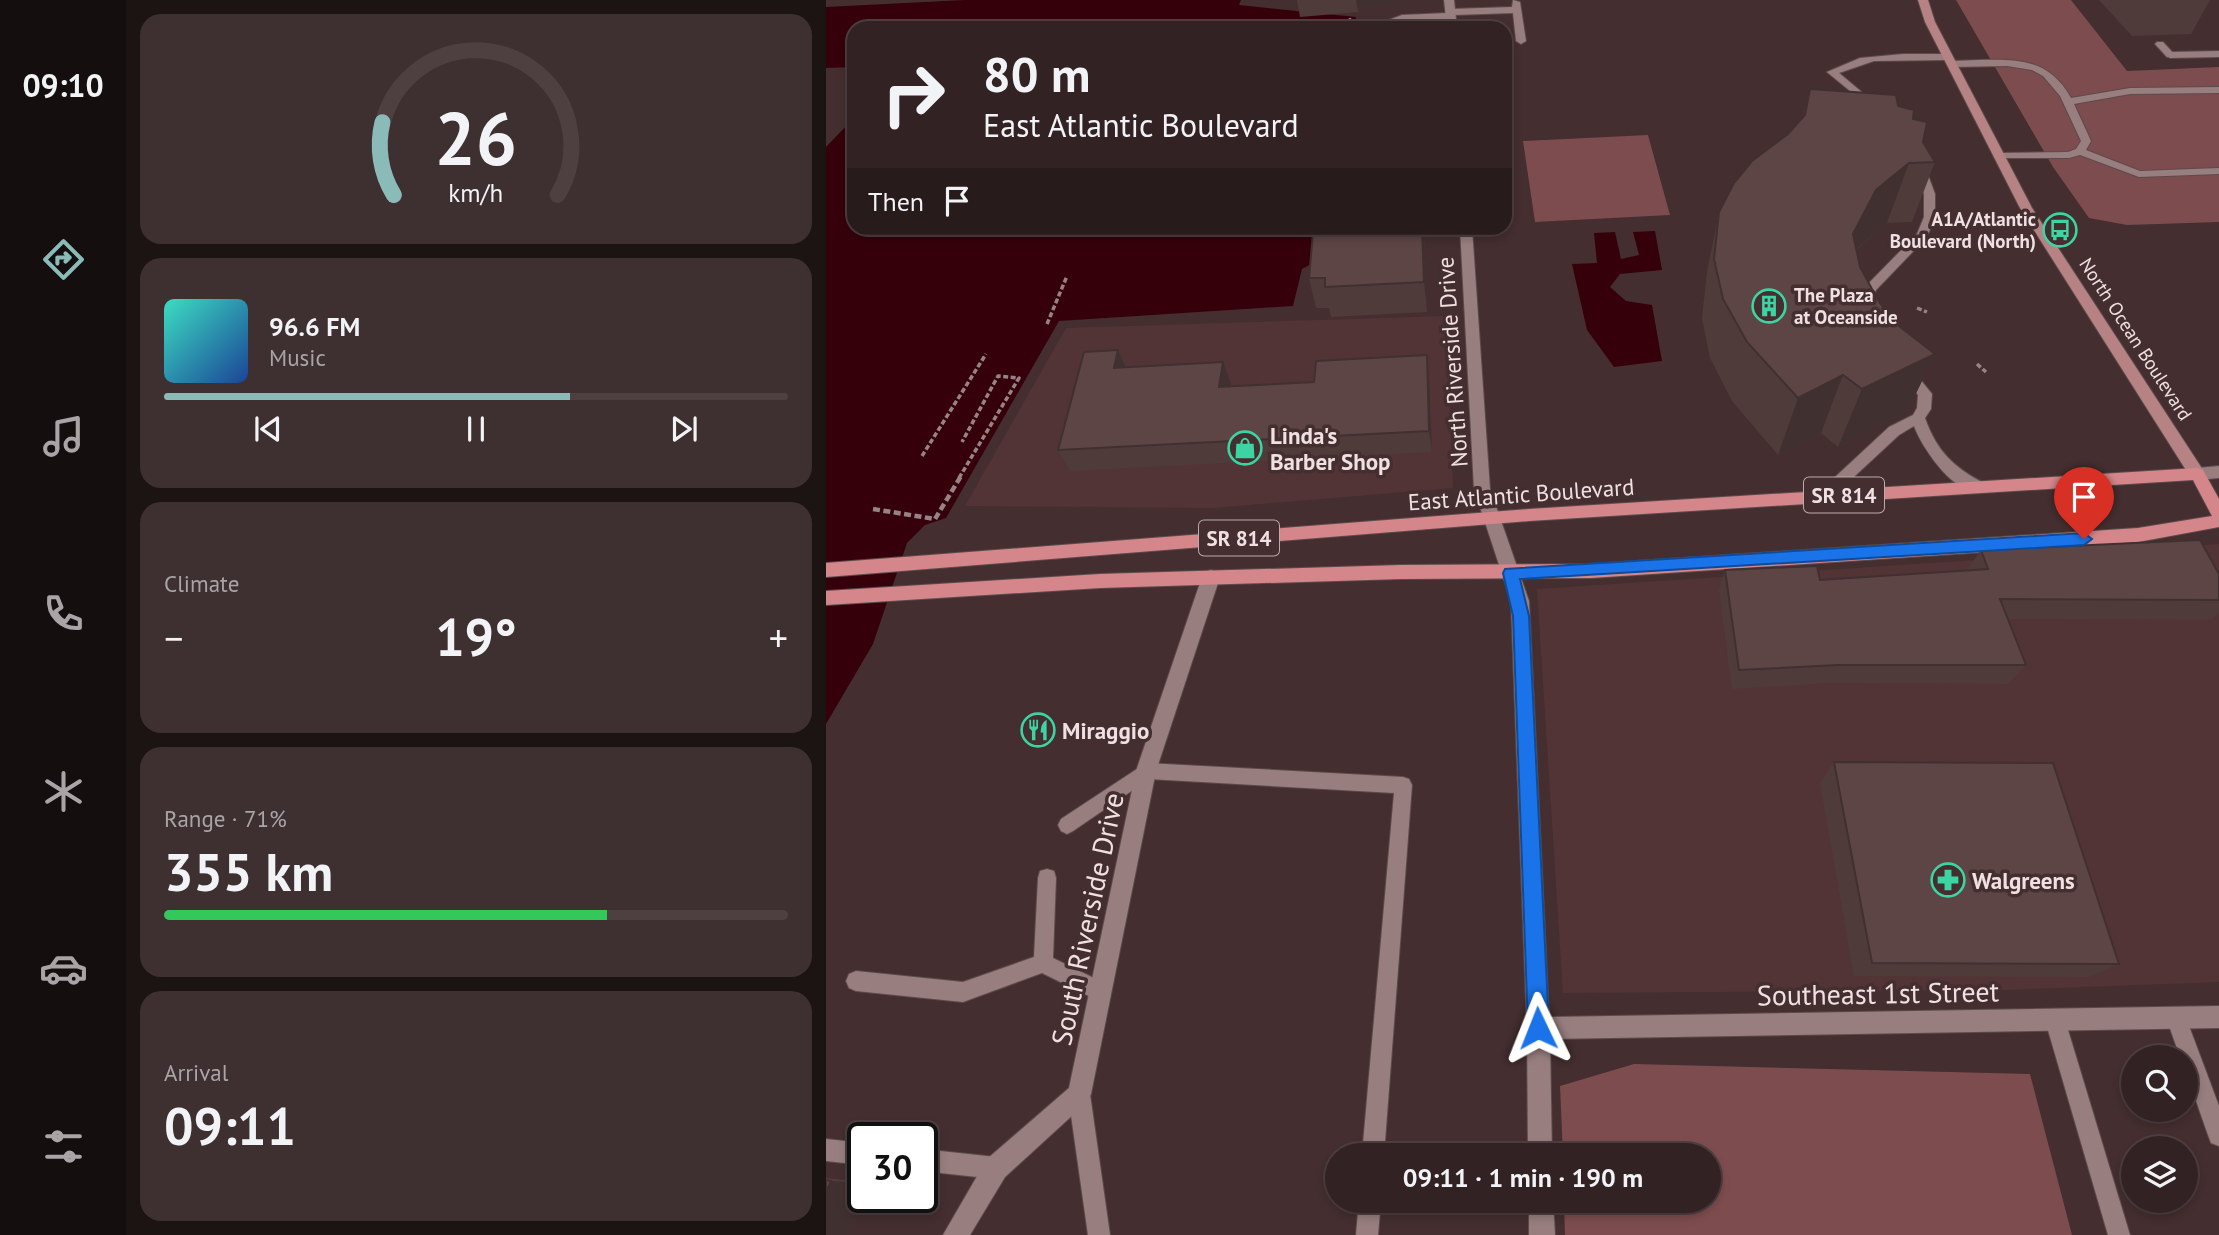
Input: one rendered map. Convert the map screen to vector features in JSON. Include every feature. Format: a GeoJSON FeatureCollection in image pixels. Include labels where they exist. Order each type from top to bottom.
{"type":"FeatureCollection","features":[{"type":"Feature","properties":{"kind":"main road","name":"North Ocean Boulevard"},"geometry":{"type":"LineString","coordinates":[[1923,0],[1930,22],[2026,208],[2197,474],[2219,514]]}},
{"type":"Feature","properties":{"kind":"main road","name":"East Atlantic Boulevard"},"geometry":{"type":"LineString","coordinates":[[826,570],[1492,518],[2197,474]]}},
{"type":"Feature","properties":{"kind":"main road","name":"SR 814"},"geometry":{"type":"LineString","coordinates":[[826,598],[1210,577],[1604,570],[2124,536],[2219,521]]}},
{"type":"Feature","properties":{"kind":"street"},"geometry":{"type":"LineString","coordinates":[[1449,0],[1451,19]]}},
{"type":"Feature","properties":{"kind":"street"},"geometry":{"type":"LineString","coordinates":[[2170,55],[2219,54]]}},
{"type":"Feature","properties":{"kind":"street","name":"North Riverside Drive"},"geometry":{"type":"LineString","coordinates":[[1466,235],[1482,489],[1511,573],[1521,616],[1541,1143]]}},
{"type":"Feature","properties":{"kind":"street","name":"East Atlantic Boulevard"},"geometry":{"type":"LineString","coordinates":[[2197,474],[2219,472]]}},
{"type":"Feature","properties":{"kind":"street","name":"South Riverside Drive"},"geometry":{"type":"LineString","coordinates":[[1079,1094],[1146,771],[1210,577]]}},
{"type":"Feature","properties":{"kind":"street","name":"Southeast 1st Street"},"geometry":{"type":"LineString","coordinates":[[1538,1028],[2219,1017]]}},
{"type":"Feature","properties":{"kind":"street"},"geometry":{"type":"LineString","coordinates":[[956,1235],[996,1168],[1079,1094]]}},
{"type":"Feature","properties":{"kind":"street"},"geometry":{"type":"LineString","coordinates":[[1541,1213],[1542,1235]]}},
{"type":"Feature","properties":{"kind":"lane"},"geometry":{"type":"LineString","coordinates":[[1394,21],[1402,18],[1451,19],[1516,5],[1521,41]]}},
{"type":"Feature","properties":{"kind":"lane"},"geometry":{"type":"LineString","coordinates":[[2160,44],[2170,55]]}},
{"type":"Feature","properties":{"kind":"lane"},"geometry":{"type":"LineString","coordinates":[[1882,116],[1832,72],[1847,64],[1872,58],[2023,65],[2039,69],[2055,81],[2087,141],[2080,151],[2069,155],[1999,156]]}},
{"type":"Feature","properties":{"kind":"lane"},"geometry":{"type":"LineString","coordinates":[[2066,102],[2130,91],[2219,90]]}},
{"type":"Feature","properties":{"kind":"lane"},"geometry":{"type":"LineString","coordinates":[[1865,320],[1864,305],[1870,291],[1916,244],[1924,234],[1930,216],[1932,204],[1927,183],[1910,150]]}},
{"type":"Feature","properties":{"kind":"lane"},"geometry":{"type":"LineString","coordinates":[[2080,151],[2139,174],[2219,171]]}},
{"type":"Feature","properties":{"kind":"lane"},"geometry":{"type":"LineString","coordinates":[[1824,496],[1894,431],[1918,418],[1926,402],[1925,394],[1913,377],[1893,359]]}},
{"type":"Feature","properties":{"kind":"lane"},"geometry":{"type":"LineString","coordinates":[[1918,418],[1925,442],[1943,466],[1956,477],[1979,487]]}},
{"type":"Feature","properties":{"kind":"lane"},"geometry":{"type":"LineString","coordinates":[[1067,825],[1146,771],[1403,785],[1374,1143]]}},
{"type":"Feature","properties":{"kind":"lane"},"geometry":{"type":"LineString","coordinates":[[1043,963],[1047,878]]}},
{"type":"Feature","properties":{"kind":"lane"},"geometry":{"type":"LineString","coordinates":[[856,981],[963,992],[1043,963],[1101,992]]}},
{"type":"Feature","properties":{"kind":"lane"},"geometry":{"type":"LineString","coordinates":[[2176,1017],[2219,1135]]}},
{"type":"Feature","properties":{"kind":"lane"},"geometry":{"type":"LineString","coordinates":[[2055,1020],[2119,1235]]}},
{"type":"Feature","properties":{"kind":"lane"},"geometry":{"type":"LineString","coordinates":[[1079,1094],[1099,1235]]}},
{"type":"Feature","properties":{"kind":"lane"},"geometry":{"type":"LineString","coordinates":[[826,1150],[847,1152]]}},
{"type":"Feature","properties":{"kind":"lane"},"geometry":{"type":"LineString","coordinates":[[938,1162],[996,1168]]}},
{"type":"Feature","properties":{"kind":"lane"},"geometry":{"type":"LineString","coordinates":[[1367,1235],[1369,1213]]}},
{"type":"Feature","properties":{"kind":"path"},"geometry":{"type":"LineString","coordinates":[[1047,324],[1067,276]]}},
{"type":"Feature","properties":{"kind":"path"},"geometry":{"type":"LineString","coordinates":[[1917,308],[1927,313]]}},
{"type":"Feature","properties":{"kind":"path"},"geometry":{"type":"LineString","coordinates":[[922,456],[986,354]]}},
{"type":"Feature","properties":{"kind":"path"},"geometry":{"type":"LineString","coordinates":[[1977,364],[1986,372]]}},
{"type":"Feature","properties":{"kind":"path"},"geometry":{"type":"LineString","coordinates":[[873,509],[936,519],[1019,377],[998,376],[962,442]]}},
{"type":"Feature","properties":{"kind":"shaded area"},"geometry":{"type":"Polygon","coordinates":[[[965,0],[1241,0],[1239,5],[1356,17],[1356,21],[847,21],[847,67],[826,68],[826,7],[965,0]]]}},
{"type":"Feature","properties":{"kind":"shaded area"},"geometry":{"type":"Polygon","coordinates":[[[1956,0],[2071,0],[2127,71],[2219,67],[2219,222],[2127,225],[2089,218],[2053,167],[1956,0]]]}},
{"type":"Feature","properties":{"kind":"shaded area"},"geometry":{"type":"Polygon","coordinates":[[[847,125],[847,235],[1335,235],[1334,252],[1302,269],[1293,306],[1059,321],[946,518],[925,525],[907,543],[873,644],[826,724],[826,147],[847,125]]]}},
{"type":"Feature","properties":{"kind":"shaded area"},"geometry":{"type":"Polygon","coordinates":[[[1648,135],[1670,215],[1535,222],[1523,141],[1648,135]]]}},
{"type":"Feature","properties":{"kind":"shaded area"},"geometry":{"type":"Polygon","coordinates":[[[1655,231],[1662,270],[1620,274],[1610,287],[1626,301],[1652,305],[1662,361],[1614,367],[1587,330],[1572,264],[1597,263],[1594,233],[1615,232],[1621,259],[1639,255],[1633,232],[1655,231]]]}},
{"type":"Feature","properties":{"kind":"shaded area"},"geometry":{"type":"Polygon","coordinates":[[[1446,316],[1453,488],[1213,508],[965,506],[1066,328],[1446,316]]]}},
{"type":"Feature","properties":{"kind":"shaded area"},"geometry":{"type":"Polygon","coordinates":[[[2219,544],[2219,982],[2006,990],[1563,993],[1537,589],[2219,544]]]}},
{"type":"Feature","properties":{"kind":"shaded area"},"geometry":{"type":"Polygon","coordinates":[[[1634,1064],[2030,1074],[2072,1235],[1565,1235],[1564,1213],[1721,1213],[1721,1143],[1562,1143],[1560,1086],[1634,1064]]]}},
{"type":"Feature","properties":{"kind":"building","name":"The Plaza at Oceanside"},"geometry":{"type":"Polygon","coordinates":[[[1810,89],[1896,95],[1898,106],[1914,110],[1913,119],[1927,122],[1923,142],[1935,162],[1909,163],[1876,190],[1853,234],[1860,267],[1879,302],[1899,326],[1935,354],[1862,389],[1843,375],[1798,398],[1747,342],[1723,299],[1714,259],[1719,212],[1734,183],[1752,161],[1788,134],[1805,115],[1810,89]]]}},
{"type":"Feature","properties":{"kind":"building"},"geometry":{"type":"Polygon","coordinates":[[[1313,235],[1422,235],[1424,282],[1325,287],[1325,278],[1309,278],[1313,235]]]}},
{"type":"Feature","properties":{"kind":"building"},"geometry":{"type":"Polygon","coordinates":[[[1118,350],[1114,368],[1223,362],[1219,387],[1314,382],[1316,361],[1427,355],[1429,431],[1058,450],[1084,352],[1118,350]]]}},
{"type":"Feature","properties":{"kind":"building"},"geometry":{"type":"Polygon","coordinates":[[[2200,540],[2219,574],[2219,600],[2000,599],[2026,665],[1838,665],[1739,670],[1725,570],[1817,566],[1820,580],[1988,569],[1981,550],[2200,540]]]}},
{"type":"Feature","properties":{"kind":"building","name":"Walgreens"},"geometry":{"type":"Polygon","coordinates":[[[1834,762],[2053,763],[2119,964],[1872,963],[1834,762]]]}},
{"type":"Feature","properties":{"kind":"place","name":"A1A/Atlantic Boulevard (North)"},"geometry":{"type":"Point","coordinates":[2060,230]}},
{"type":"Feature","properties":{"kind":"place","name":"The Plaza at Oceanside"},"geometry":{"type":"Point","coordinates":[1769,306]}},
{"type":"Feature","properties":{"kind":"place","name":"Linda's Barber Shop"},"geometry":{"type":"Point","coordinates":[1245,448]}},
{"type":"Feature","properties":{"kind":"place","name":"Miraggio"},"geometry":{"type":"Point","coordinates":[1038,730]}},
{"type":"Feature","properties":{"kind":"place","name":"Walgreens"},"geometry":{"type":"Point","coordinates":[1948,880]}},
{"type":"Feature","properties":{"kind":"route"},"geometry":{"type":"LineString","coordinates":[[1538,1028],[1521,616],[1520,601],[1511,573],[1591,571],[2084,539]]}}]}
